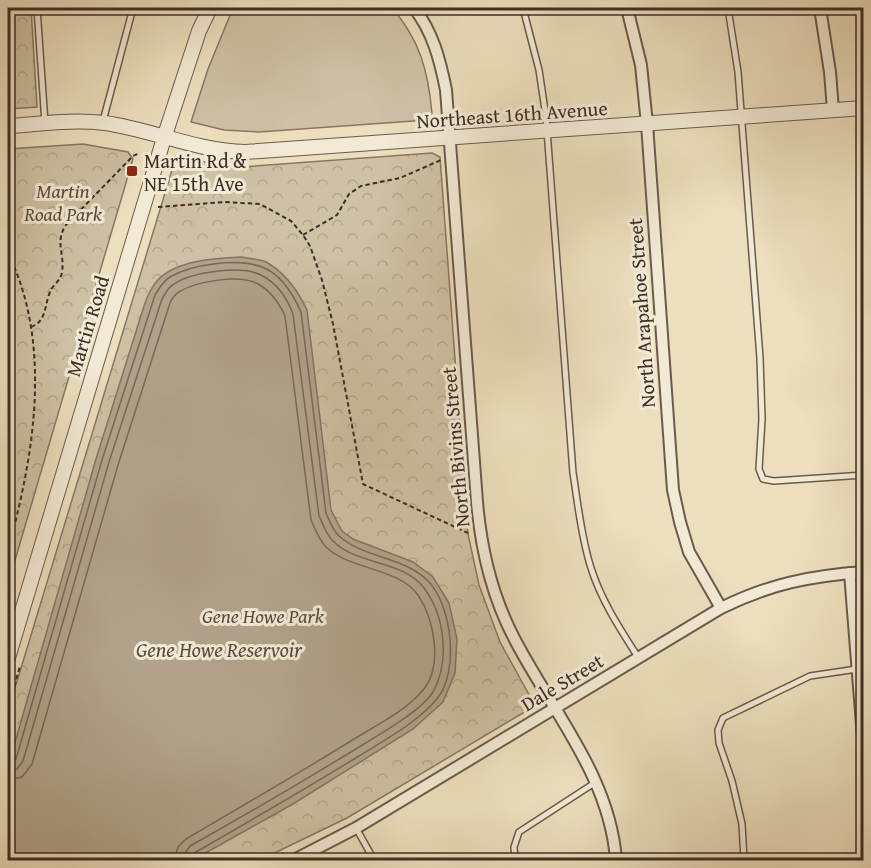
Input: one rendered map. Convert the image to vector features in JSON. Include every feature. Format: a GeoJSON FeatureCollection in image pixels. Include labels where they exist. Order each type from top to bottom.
{"type":"FeatureCollection","features":[{"type":"Feature","properties":{"kind":"street","name":"Martin Road"},"geometry":{"type":"LineString","coordinates":[[8,658],[164,138],[199,31],[210,8]]}},
{"type":"Feature","properties":{"kind":"street","name":"North Bivins Street"},"geometry":{"type":"LineString","coordinates":[[414,8],[425,23],[434,43],[446,90],[477,502],[481,535],[492,584],[508,626],[596,782],[610,822],[616,861]]}},
{"type":"Feature","properties":{"kind":"street","name":"North Arapahoe Street"},"geometry":{"type":"LineString","coordinates":[[627,8],[641,65],[647,124],[673,490],[689,552],[721,608]]}},
{"type":"Feature","properties":{"kind":"street"},"geometry":{"type":"LineString","coordinates":[[820,8],[830,72],[833,110]]}},
{"type":"Feature","properties":{"kind":"street","name":"Northeast 16th Avenue"},"geometry":{"type":"LineString","coordinates":[[8,126],[45,123],[103,123],[218,150],[245,152],[864,108]]}},
{"type":"Feature","properties":{"kind":"street","name":"Dale Street"},"geometry":{"type":"LineString","coordinates":[[294,861],[356,828],[721,608],[768,588],[797,580],[864,572]]}},
{"type":"Feature","properties":{"kind":"street"},"geometry":{"type":"LineString","coordinates":[[850,573],[864,750]]}},
{"type":"Feature","properties":{"kind":"lane"},"geometry":{"type":"LineString","coordinates":[[37,8],[45,123]]}},
{"type":"Feature","properties":{"kind":"lane"},"geometry":{"type":"LineString","coordinates":[[103,123],[133,8]]}},
{"type":"Feature","properties":{"kind":"lane"},"geometry":{"type":"LineString","coordinates":[[523,8],[539,70],[548,131],[573,473],[578,511],[591,570],[614,619],[638,657]]}},
{"type":"Feature","properties":{"kind":"lane"},"geometry":{"type":"LineString","coordinates":[[728,8],[738,72],[760,358],[762,419],[759,469],[763,479],[774,481],[864,475]]}},
{"type":"Feature","properties":{"kind":"lane"},"geometry":{"type":"LineString","coordinates":[[744,861],[742,824],[732,781],[719,743],[718,730],[723,718],[810,676],[857,669]]}},
{"type":"Feature","properties":{"kind":"lane"},"geometry":{"type":"LineString","coordinates":[[515,861],[514,847],[519,832],[596,782]]}},
{"type":"Feature","properties":{"kind":"lane"},"geometry":{"type":"LineString","coordinates":[[356,828],[374,861]]}},
{"type":"Feature","properties":{"kind":"path"},"geometry":{"type":"LineString","coordinates":[[31,327],[41,321],[47,308],[50,291],[61,278],[63,270],[59,244],[66,226],[133,156],[140,153]]}},
{"type":"Feature","properties":{"kind":"path"},"geometry":{"type":"LineString","coordinates":[[303,235],[337,215],[345,199],[354,190],[362,186],[400,178],[441,160],[439,154]]}},
{"type":"Feature","properties":{"kind":"path"},"geometry":{"type":"LineString","coordinates":[[170,169],[177,156],[186,155]]}},
{"type":"Feature","properties":{"kind":"path"},"geometry":{"type":"LineString","coordinates":[[159,207],[225,202],[260,204],[291,221],[310,246],[322,280],[333,324],[363,484],[470,534],[469,525]]}},
{"type":"Feature","properties":{"kind":"path"},"geometry":{"type":"LineString","coordinates":[[8,253],[24,295],[31,327],[34,364],[31,436],[25,479],[8,550]]}},
{"type":"Feature","properties":{"kind":"path"},"geometry":{"type":"LineString","coordinates":[[8,708],[21,664]]}},
{"type":"Feature","properties":{"kind":"path"},"geometry":{"type":"LineString","coordinates":[[267,861],[285,852]]}},
{"type":"Feature","properties":{"kind":"green space"},"geometry":{"type":"Polygon","coordinates":[[[8,8],[31,8],[37,107],[8,109],[8,8]]]}},
{"type":"Feature","properties":{"kind":"green space"},"geometry":{"type":"Polygon","coordinates":[[[233,8],[392,8],[410,32],[421,57],[428,83],[432,113],[427,120],[259,132],[224,130],[191,122],[208,69],[233,8]]]}},
{"type":"Feature","properties":{"kind":"green space","name":"Martin Road Park"},"geometry":{"type":"Polygon","coordinates":[[[83,144],[128,152],[133,159],[8,584],[8,149],[83,144]]]}},
{"type":"Feature","properties":{"kind":"green space","name":"Gene Howe Reservoir"},"geometry":{"type":"Polygon","coordinates":[[[432,153],[440,157],[468,534],[479,585],[500,642],[533,702],[533,707],[347,818],[260,860],[8,860],[8,711],[175,160],[184,157],[242,167],[432,153]]]}},
{"type":"Feature","properties":{"kind":"water","name":"Gene Howe Reservoir"},"geometry":{"type":"Polygon","coordinates":[[[242,257],[264,261],[280,271],[295,289],[307,310],[331,510],[342,531],[353,539],[413,562],[433,577],[449,603],[457,639],[455,673],[443,702],[413,729],[293,804],[193,860],[8,860],[8,767],[96,459],[146,299],[157,281],[165,274],[185,264],[242,257]]]}},
{"type":"Feature","properties":{"kind":"place","name":"Martin Rd & NE 15th Ave"},"geometry":{"type":"Point","coordinates":[132,171]}},
{"type":"Feature","properties":{"kind":"park label","name":"Gene Howe Park"},"geometry":{"type":"Point","coordinates":[263,615]}}]}
